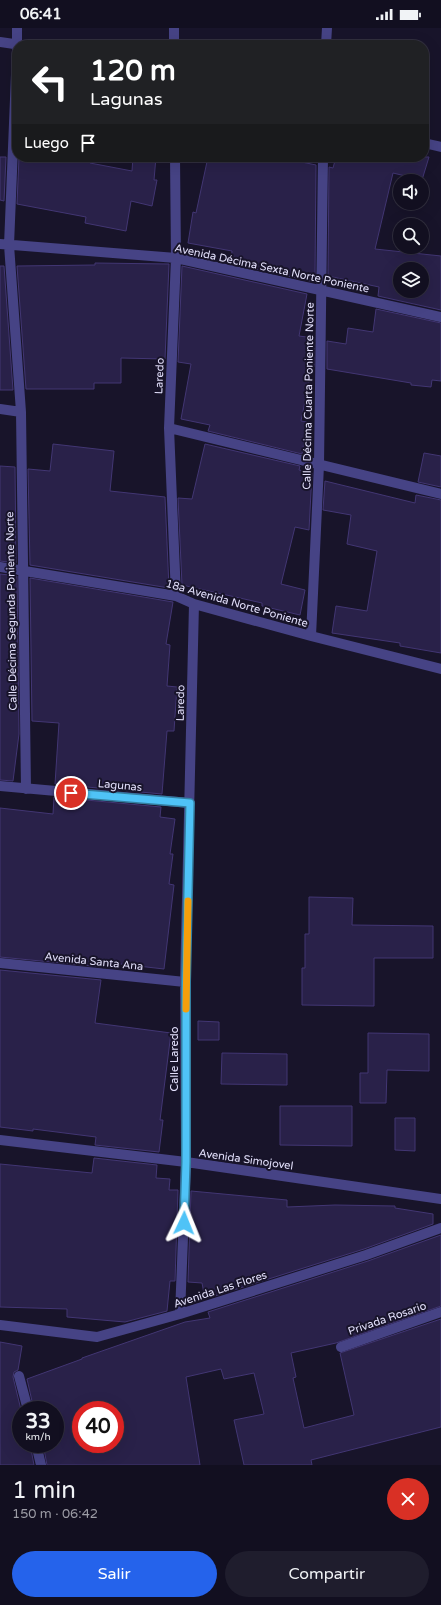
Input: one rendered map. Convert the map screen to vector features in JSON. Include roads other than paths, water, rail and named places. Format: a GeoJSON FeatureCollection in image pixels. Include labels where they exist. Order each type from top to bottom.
{"type":"FeatureCollection","features":[{"type":"Feature","properties":{"kind":"street","name":"Calle Décima Segunda Poniente Norte"},"geometry":{"type":"LineString","coordinates":[[17,28],[18,40]]}},
{"type":"Feature","properties":{"kind":"street"},"geometry":{"type":"LineString","coordinates":[[174,28],[174,40]]}},
{"type":"Feature","properties":{"kind":"street"},"geometry":{"type":"LineString","coordinates":[[326,40],[327,28]]}},
{"type":"Feature","properties":{"kind":"street"},"geometry":{"type":"LineString","coordinates":[[0,42],[12,45]]}},
{"type":"Feature","properties":{"kind":"street","name":"Calle Décima Segunda Poniente Norte"},"geometry":{"type":"LineString","coordinates":[[12,137],[5,244],[20,412],[26,789]]}},
{"type":"Feature","properties":{"kind":"street"},"geometry":{"type":"LineString","coordinates":[[429,144],[441,147]]}},
{"type":"Feature","properties":{"kind":"street","name":"Laredo"},"geometry":{"type":"LineString","coordinates":[[175,162],[176,258],[170,428],[176,596]]}},
{"type":"Feature","properties":{"kind":"street","name":"Calle Décima Cuarta Poniente Norte"},"geometry":{"type":"LineString","coordinates":[[311,636],[319,465],[322,291],[322,162]]}},
{"type":"Feature","properties":{"kind":"street","name":"Avenida Décima Sexta Norte Poniente"},"geometry":{"type":"LineString","coordinates":[[5,244],[176,258],[441,317]]}},
{"type":"Feature","properties":{"kind":"street"},"geometry":{"type":"LineString","coordinates":[[0,409],[20,412]]}},
{"type":"Feature","properties":{"kind":"street"},"geometry":{"type":"LineString","coordinates":[[170,428],[441,494]]}},
{"type":"Feature","properties":{"kind":"street","name":"18a Avenida Norte Poniente"},"geometry":{"type":"LineString","coordinates":[[0,567],[176,596],[194,604],[441,669]]}},
{"type":"Feature","properties":{"kind":"street","name":"Laredo"},"geometry":{"type":"LineString","coordinates":[[190,803],[194,604]]}},
{"type":"Feature","properties":{"kind":"street","name":"Lagunas"},"geometry":{"type":"LineString","coordinates":[[0,786],[190,803]]}},
{"type":"Feature","properties":{"kind":"street","name":"Calle Laredo"},"geometry":{"type":"LineString","coordinates":[[180,1314],[186,1162],[186,982],[190,803]]}},
{"type":"Feature","properties":{"kind":"street","name":"Avenida Santa Ana"},"geometry":{"type":"LineString","coordinates":[[0,963],[186,982]]}},
{"type":"Feature","properties":{"kind":"street","name":"Avenida Simojovel"},"geometry":{"type":"LineString","coordinates":[[0,1140],[186,1162],[441,1198]]}},
{"type":"Feature","properties":{"kind":"street","name":"Avenida Las Flores"},"geometry":{"type":"LineString","coordinates":[[0,1325],[97,1337],[180,1314],[366,1255],[441,1228]]}},
{"type":"Feature","properties":{"kind":"street","name":"Privada Rosario"},"geometry":{"type":"LineString","coordinates":[[341,1347],[441,1312]]}},
{"type":"Feature","properties":{"kind":"street"},"geometry":{"type":"LineString","coordinates":[[20,1376],[26,1401]]}},
{"type":"Feature","properties":{"kind":"street"},"geometry":{"type":"LineString","coordinates":[[38,1453],[41,1465]]}}]}
